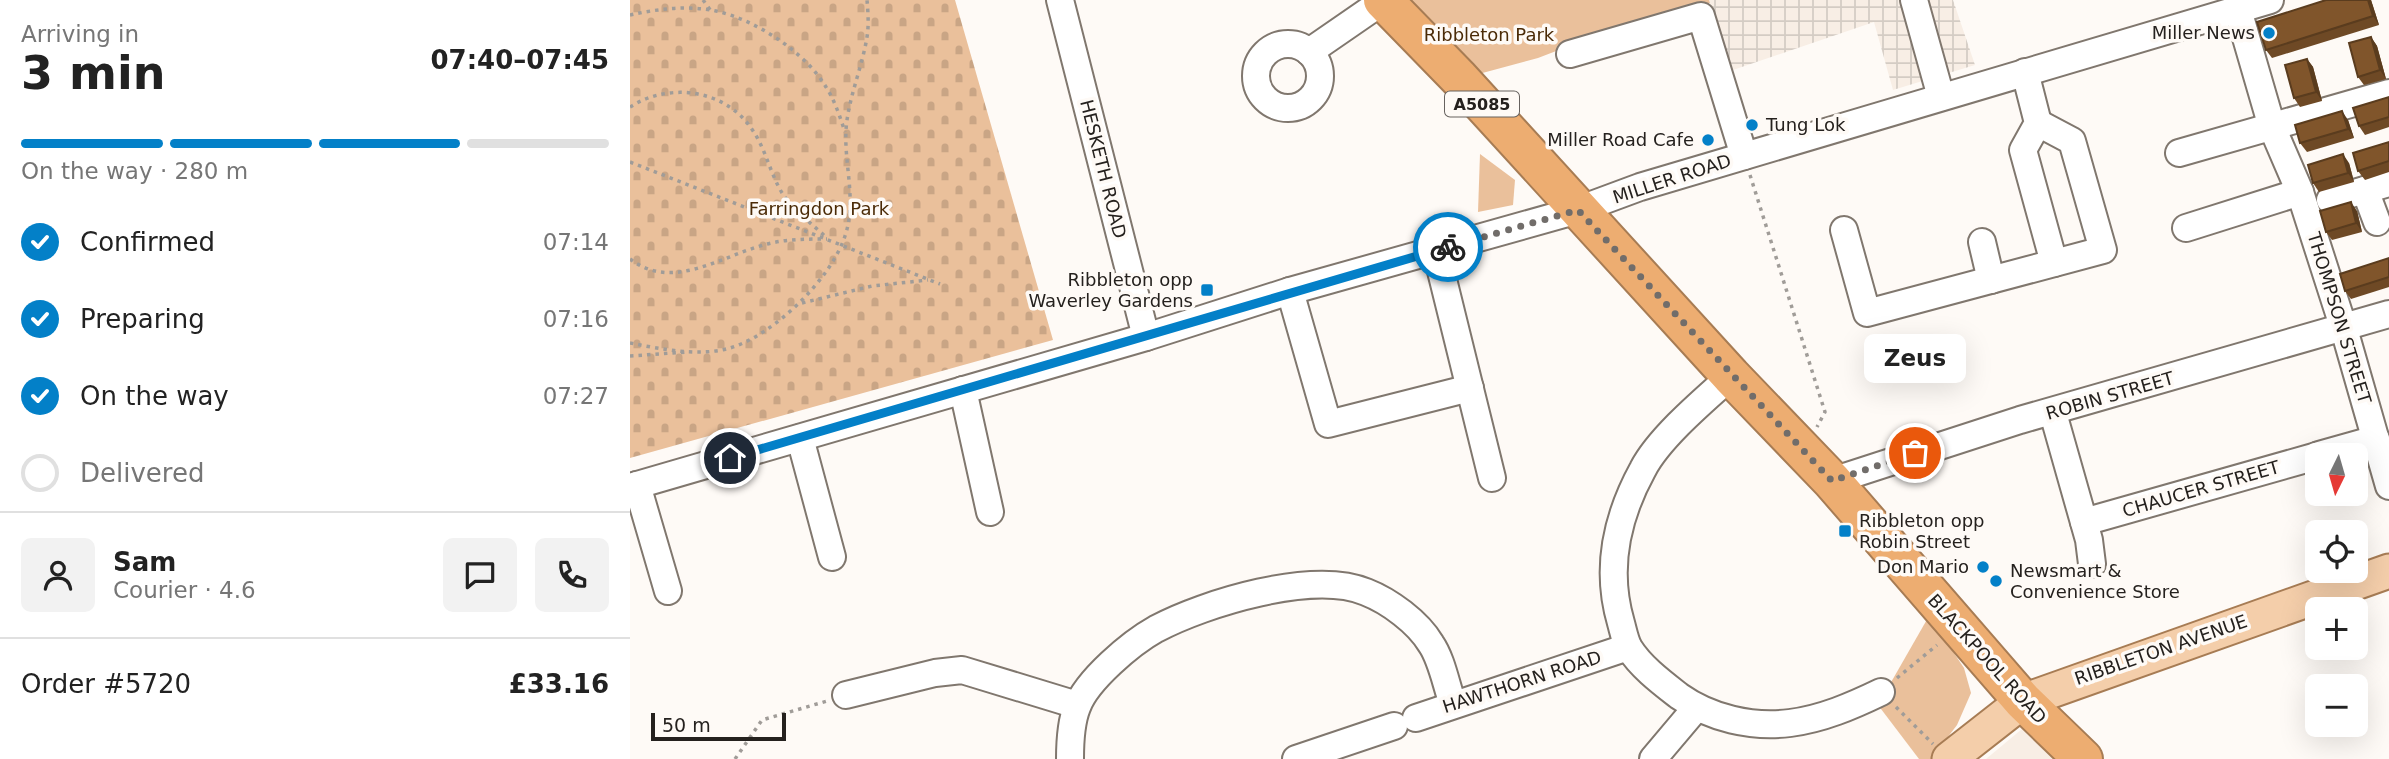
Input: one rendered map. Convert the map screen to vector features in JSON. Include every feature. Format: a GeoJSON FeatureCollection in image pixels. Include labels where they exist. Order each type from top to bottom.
{"type":"FeatureCollection","features":[{"type":"Feature","properties":{"kind":"highway","name":"BLACKPOOL ROAD"},"geometry":{"type":"LineString","coordinates":[[1383,0],[1459,78],[1803,454],[1832,481],[2023,701],[2083,759]]}},
{"type":"Feature","properties":{"kind":"main road","name":"RIBBLETON AVENUE"},"geometry":{"type":"LineString","coordinates":[[1944,754],[2023,701],[2389,571]]}},
{"type":"Feature","properties":{"kind":"street","name":"HESKETH ROAD"},"geometry":{"type":"LineString","coordinates":[[1059,0],[1146,337]]}},
{"type":"Feature","properties":{"kind":"street"},"geometry":{"type":"LineString","coordinates":[[1309,52],[1383,0]]}},
{"type":"Feature","properties":{"kind":"street"},"geometry":{"type":"LineString","coordinates":[[1914,0],[1941,97]]}},
{"type":"Feature","properties":{"kind":"street","name":"MILLER ROAD"},"geometry":{"type":"LineString","coordinates":[[633,486],[1146,337],[1290,291],[1578,210],[1640,187],[2270,0]]}},
{"type":"Feature","properties":{"kind":"street","name":"THOMPSON STREET"},"geometry":{"type":"LineString","coordinates":[[2238,10],[2272,127],[2300,192],[2344,329],[2389,486]]}},
{"type":"Feature","properties":{"kind":"street"},"geometry":{"type":"LineString","coordinates":[[1570,54],[1701,16],[1744,156]]}},
{"type":"Feature","properties":{"kind":"street"},"geometry":{"type":"LineString","coordinates":[[2025,72],[2038,123],[2023,150],[2054,262]]}},
{"type":"Feature","properties":{"kind":"street"},"geometry":{"type":"LineString","coordinates":[[2179,153],[2389,93]]}},
{"type":"Feature","properties":{"kind":"street"},"geometry":{"type":"LineString","coordinates":[[1844,230],[1867,313],[2103,250],[2072,141],[2038,123]]}},
{"type":"Feature","properties":{"kind":"street"},"geometry":{"type":"LineString","coordinates":[[2330,200],[2377,186],[2377,222]]}},
{"type":"Feature","properties":{"kind":"street"},"geometry":{"type":"LineString","coordinates":[[2186,228],[2300,192]]}},
{"type":"Feature","properties":{"kind":"street"},"geometry":{"type":"LineString","coordinates":[[1982,242],[1992,280]]}},
{"type":"Feature","properties":{"kind":"street"},"geometry":{"type":"LineString","coordinates":[[1436,251],[1492,478]]}},
{"type":"Feature","properties":{"kind":"street"},"geometry":{"type":"LineString","coordinates":[[1290,291],[1328,424],[1470,387]]}},
{"type":"Feature","properties":{"kind":"street","name":"ROBIN STREET"},"geometry":{"type":"LineString","coordinates":[[1832,481],[1995,428],[2389,314]]}},
{"type":"Feature","properties":{"kind":"street"},"geometry":{"type":"LineString","coordinates":[[1731,376],[1692,411],[1643,467],[1622,516],[1613,553],[1612,589],[1628,647],[1657,679],[1696,708],[1728,719],[1789,724],[1818,718],[1881,692]]}},
{"type":"Feature","properties":{"kind":"street"},"geometry":{"type":"LineString","coordinates":[[963,390],[990,512]]}},
{"type":"Feature","properties":{"kind":"street"},"geometry":{"type":"LineString","coordinates":[[2053,413],[2084,522],[2092,564]]}},
{"type":"Feature","properties":{"kind":"street"},"geometry":{"type":"LineString","coordinates":[[800,438],[832,557]]}},
{"type":"Feature","properties":{"kind":"street","name":"CHAUCER STREET"},"geometry":{"type":"LineString","coordinates":[[2362,443],[2376,439]]}},
{"type":"Feature","properties":{"kind":"street","name":"CHAUCER STREET"},"geometry":{"type":"LineString","coordinates":[[2084,522],[2305,459]]}},
{"type":"Feature","properties":{"kind":"street"},"geometry":{"type":"LineString","coordinates":[[633,486],[668,591]]}},
{"type":"Feature","properties":{"kind":"street"},"geometry":{"type":"LineString","coordinates":[[1070,759],[1077,705],[1101,674],[1132,645],[1157,629],[1237,600],[1283,587],[1323,583],[1365,591],[1404,615],[1432,644],[1453,704]]}},
{"type":"Feature","properties":{"kind":"street","name":"HAWTHORN ROAD"},"geometry":{"type":"LineString","coordinates":[[1296,759],[1628,647]]}},
{"type":"Feature","properties":{"kind":"street"},"geometry":{"type":"LineString","coordinates":[[846,695],[935,673],[962,670],[1077,705]]}},
{"type":"Feature","properties":{"kind":"street"},"geometry":{"type":"LineString","coordinates":[[1653,759],[1696,708]]}},
{"type":"Feature","properties":{"kind":"path"},"geometry":{"type":"LineString","coordinates":[[703,0],[711,11]]}},
{"type":"Feature","properties":{"kind":"path"},"geometry":{"type":"LineString","coordinates":[[630,356],[731,348],[750,338],[793,311],[842,244],[846,234],[850,186],[846,134],[868,34],[867,0]]}},
{"type":"Feature","properties":{"kind":"path"},"geometry":{"type":"LineString","coordinates":[[630,15],[654,10],[711,11],[748,24],[791,50],[826,86],[846,134]]}},
{"type":"Feature","properties":{"kind":"path"},"geometry":{"type":"LineString","coordinates":[[630,107],[643,99],[678,92],[711,97],[735,110],[752,128],[768,168],[786,198],[829,239]]}},
{"type":"Feature","properties":{"kind":"path"},"geometry":{"type":"LineString","coordinates":[[1744,156],[1825,412],[1803,454]]}},
{"type":"Feature","properties":{"kind":"path"},"geometry":{"type":"LineString","coordinates":[[630,162],[940,284]]}},
{"type":"Feature","properties":{"kind":"path"},"geometry":{"type":"LineString","coordinates":[[630,259],[645,270],[671,273],[700,270],[758,246],[795,239],[829,239]]}},
{"type":"Feature","properties":{"kind":"path"},"geometry":{"type":"LineString","coordinates":[[800,303],[872,286],[930,280]]}},
{"type":"Feature","properties":{"kind":"path"},"geometry":{"type":"LineString","coordinates":[[630,343],[662,349],[707,351]]}},
{"type":"Feature","properties":{"kind":"path"},"geometry":{"type":"LineString","coordinates":[[1944,754],[1881,692],[1957,628]]}},
{"type":"Feature","properties":{"kind":"path"},"geometry":{"type":"LineString","coordinates":[[734,759],[762,720],[846,695]]}},
{"type":"Feature","properties":{"kind":"shaded area"},"geometry":{"type":"Polygon","coordinates":[[[1709,0],[1953,0],[1975,65],[1893,90],[1874,22],[1730,71],[1709,0]]]}},
{"type":"Feature","properties":{"kind":"shaded area"},"geometry":{"type":"Polygon","coordinates":[[[2022,729],[2054,759],[1986,759],[2022,729]]]}},
{"type":"Feature","properties":{"kind":"green space","name":"Farringdon Park"},"geometry":{"type":"Polygon","coordinates":[[[630,0],[955,0],[1053,340],[630,458],[630,0]]]}},
{"type":"Feature","properties":{"kind":"green space","name":"Ribbleton Park"},"geometry":{"type":"Polygon","coordinates":[[[1399,0],[1709,0],[1710,3],[1603,33],[1538,58],[1475,75],[1399,0]]]}},
{"type":"Feature","properties":{"kind":"green space"},"geometry":{"type":"Polygon","coordinates":[[[1480,154],[1515,180],[1513,205],[1478,212],[1480,154]]]}},
{"type":"Feature","properties":{"kind":"green space"},"geometry":{"type":"Polygon","coordinates":[[[1929,616],[1964,668],[1971,693],[1957,725],[1931,759],[1919,759],[1878,705],[1929,616]]]}},
{"type":"Feature","properties":{"kind":"building"},"geometry":{"type":"Polygon","coordinates":[[[2326,0],[2368,0],[2373,16],[2266,50],[2257,22],[2326,0]]]}},
{"type":"Feature","properties":{"kind":"building"},"geometry":{"type":"Polygon","coordinates":[[[2371,37],[2380,70],[2358,77],[2349,43],[2371,37]]]}},
{"type":"Feature","properties":{"kind":"building"},"geometry":{"type":"Polygon","coordinates":[[[2307,59],[2316,92],[2294,98],[2285,65],[2307,59]]]}},
{"type":"Feature","properties":{"kind":"building"},"geometry":{"type":"Polygon","coordinates":[[[2389,97],[2389,117],[2359,126],[2353,108],[2389,97]]]}},
{"type":"Feature","properties":{"kind":"building"},"geometry":{"type":"Polygon","coordinates":[[[2342,111],[2348,129],[2300,143],[2295,125],[2342,111]]]}},
{"type":"Feature","properties":{"kind":"building"},"geometry":{"type":"Polygon","coordinates":[[[2389,142],[2389,161],[2358,171],[2353,153],[2389,142]]]}},
{"type":"Feature","properties":{"kind":"building"},"geometry":{"type":"Polygon","coordinates":[[[2343,154],[2348,173],[2313,183],[2308,165],[2343,154]]]}},
{"type":"Feature","properties":{"kind":"building"},"geometry":{"type":"Polygon","coordinates":[[[2351,202],[2356,223],[2326,232],[2320,211],[2351,202]]]}},
{"type":"Feature","properties":{"kind":"building"},"geometry":{"type":"Polygon","coordinates":[[[2389,258],[2389,277],[2345,291],[2340,274],[2389,258]]]}},
{"type":"Feature","properties":{"kind":"way so far"},"geometry":{"type":"LineString","coordinates":[[1448,247],[1578,210],[1803,454],[1832,481],[1915,453]]}},
{"type":"Feature","properties":{"kind":"place","name":"Miller News"},"geometry":{"type":"Point","coordinates":[2269,33]}},
{"type":"Feature","properties":{"kind":"place","name":"Tung Lok"},"geometry":{"type":"Point","coordinates":[1752,125]}},
{"type":"Feature","properties":{"kind":"place","name":"Miller Road Cafe"},"geometry":{"type":"Point","coordinates":[1708,140]}},
{"type":"Feature","properties":{"kind":"place","name":"Ribbleton opp Waverley Gardens"},"geometry":{"type":"Point","coordinates":[1207,290]}},
{"type":"Feature","properties":{"kind":"place","name":"Zeus"},"geometry":{"type":"Point","coordinates":[1915,453]}},
{"type":"Feature","properties":{"kind":"place","name":"Ribbleton opp Robin Street"},"geometry":{"type":"Point","coordinates":[1845,531]}},
{"type":"Feature","properties":{"kind":"place","name":"Don Mario"},"geometry":{"type":"Point","coordinates":[1983,567]}},
{"type":"Feature","properties":{"kind":"place","name":"Newsmart & Convenience Store"},"geometry":{"type":"Point","coordinates":[1996,581]}},
{"type":"Feature","properties":{"kind":"route"},"geometry":{"type":"LineString","coordinates":[[730,458],[1146,337],[1290,291],[1448,247]]}}]}
